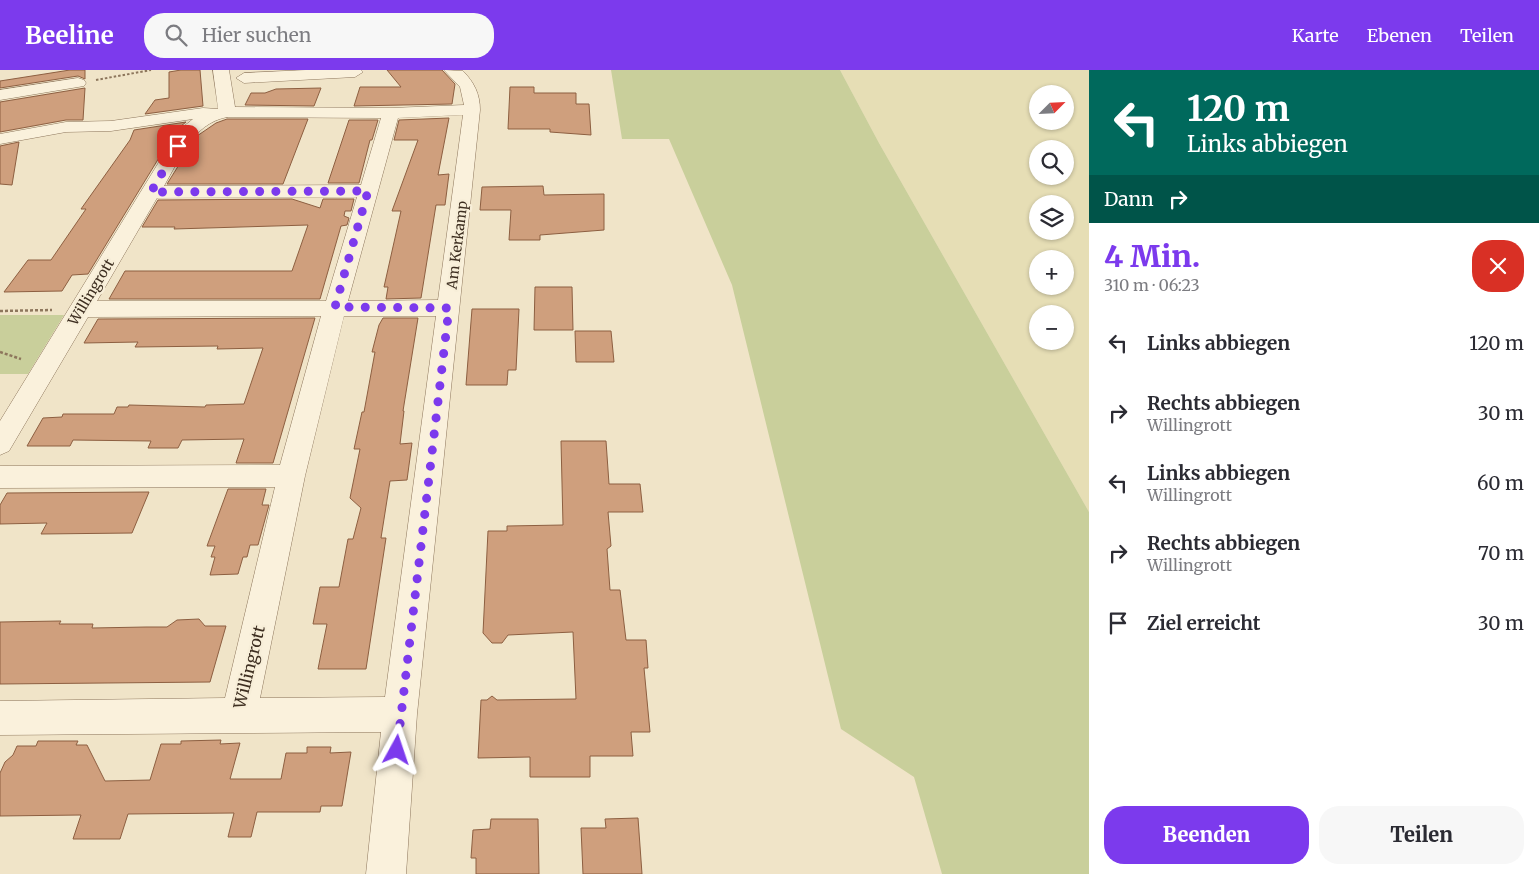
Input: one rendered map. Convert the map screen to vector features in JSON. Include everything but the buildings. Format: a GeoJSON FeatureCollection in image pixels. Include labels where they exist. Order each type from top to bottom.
{"type":"FeatureCollection","features":[{"type":"Feature","properties":{"kind":"street"},"geometry":{"type":"LineString","coordinates":[[219,114],[221,70]]}},
{"type":"Feature","properties":{"kind":"street","name":"Am Kerkamp"},"geometry":{"type":"LineString","coordinates":[[386,874],[400,714],[472,110],[470,89],[452,70]]}},
{"type":"Feature","properties":{"kind":"street"},"geometry":{"type":"LineString","coordinates":[[244,78],[355,71],[359,80],[353,100]]}},
{"type":"Feature","properties":{"kind":"street"},"geometry":{"type":"LineString","coordinates":[[0,95],[78,83]]}},
{"type":"Feature","properties":{"kind":"street"},"geometry":{"type":"LineString","coordinates":[[0,139],[66,127],[111,126],[203,113],[219,114],[353,100],[391,113],[472,110]]}},
{"type":"Feature","properties":{"kind":"street","name":"Willingrott"},"geometry":{"type":"LineString","coordinates":[[0,718],[240,715],[291,476],[335,307],[391,113]]}},
{"type":"Feature","properties":{"kind":"street","name":"Willingrott"},"geometry":{"type":"LineString","coordinates":[[0,444],[187,130],[219,114]]}},
{"type":"Feature","properties":{"kind":"street"},"geometry":{"type":"LineString","coordinates":[[151,192],[368,191]]}},
{"type":"Feature","properties":{"kind":"street"},"geometry":{"type":"LineString","coordinates":[[82,309],[449,308]]}},
{"type":"Feature","properties":{"kind":"street"},"geometry":{"type":"LineString","coordinates":[[0,477],[291,476]]}},
{"type":"Feature","properties":{"kind":"street"},"geometry":{"type":"LineString","coordinates":[[240,715],[400,714]]}},
{"type":"Feature","properties":{"kind":"path"},"geometry":{"type":"LineString","coordinates":[[78,83],[151,70]]}},
{"type":"Feature","properties":{"kind":"path"},"geometry":{"type":"LineString","coordinates":[[0,311],[82,309]]}},
{"type":"Feature","properties":{"kind":"shaded area"},"geometry":{"type":"Polygon","coordinates":[[[840,70],[1089,70],[1089,512],[879,143],[840,70]]]}},
{"type":"Feature","properties":{"kind":"green space"},"geometry":{"type":"Polygon","coordinates":[[[611,70],[840,70],[879,143],[1089,512],[1089,874],[942,874],[914,777],[841,729],[732,285],[669,139],[622,139],[611,70]]]}},
{"type":"Feature","properties":{"kind":"green space"},"geometry":{"type":"Polygon","coordinates":[[[0,315],[64,315],[28,374],[0,374],[0,315]]]}},
{"type":"Feature","properties":{"kind":"route"},"geometry":{"type":"LineString","coordinates":[[178,146],[151,192],[368,191],[335,307],[449,308],[397,750]]}}]}
